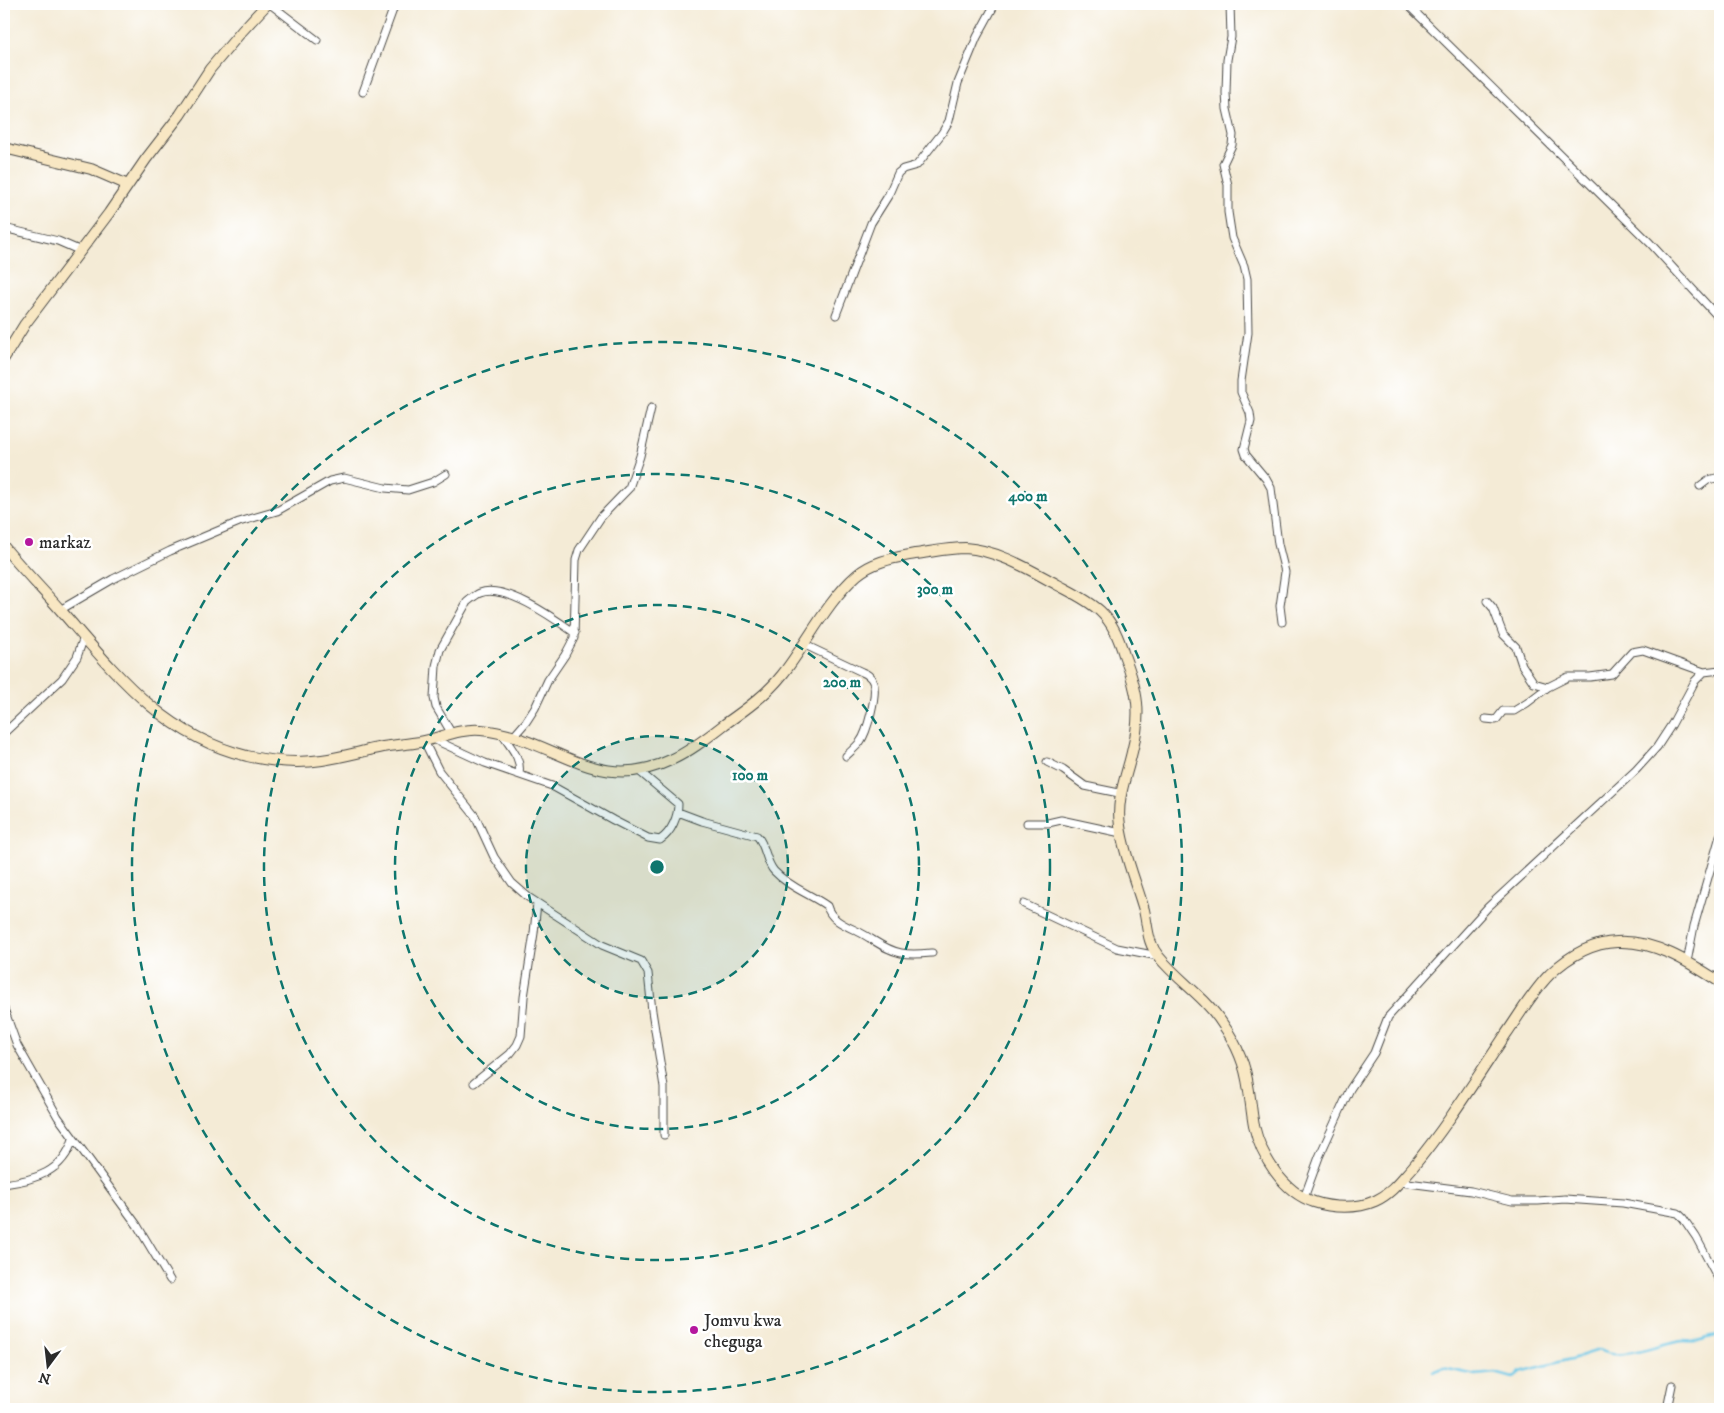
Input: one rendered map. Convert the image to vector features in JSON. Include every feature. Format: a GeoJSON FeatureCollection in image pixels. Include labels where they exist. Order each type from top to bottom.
{"type":"FeatureCollection","features":[{"type":"Feature","properties":{"kind":"main road"},"geometry":{"type":"LineString","coordinates":[[4,358],[25,324],[109,213],[161,138],[180,115],[210,69],[242,31],[269,4]]}},
{"type":"Feature","properties":{"kind":"main road"},"geometry":{"type":"LineString","coordinates":[[4,148],[91,169],[128,185]]}},
{"type":"Feature","properties":{"kind":"main road"},"geometry":{"type":"LineString","coordinates":[[4,547],[102,658],[144,702],[165,719],[216,748],[261,759],[314,761],[475,730],[513,737],[598,770],[622,772],[640,771],[658,766],[681,755],[751,706],[783,673],[826,611],[854,578],[874,565],[900,557],[956,548],[978,550],[1009,561],[1093,605],[1109,620],[1114,629],[1133,676],[1138,704],[1136,734],[1131,757],[1119,793],[1118,819],[1130,867],[1144,911],[1150,941],[1158,956],[1210,1007],[1237,1048],[1246,1070],[1254,1123],[1265,1156],[1285,1183],[1296,1193],[1312,1202],[1358,1206],[1380,1198],[1400,1182],[1429,1148],[1540,984],[1568,958],[1579,952],[1600,944],[1628,942],[1658,948],[1687,962],[1720,982]]}},
{"type":"Feature","properties":{"kind":"street"},"geometry":{"type":"LineString","coordinates":[[269,4],[317,40]]}},
{"type":"Feature","properties":{"kind":"street"},"geometry":{"type":"LineString","coordinates":[[363,92],[395,4]]}},
{"type":"Feature","properties":{"kind":"street"},"geometry":{"type":"LineString","coordinates":[[836,315],[871,223],[888,196],[898,174],[903,169],[918,165],[942,133],[948,121],[958,83],[977,37],[995,4]]}},
{"type":"Feature","properties":{"kind":"street"},"geometry":{"type":"LineString","coordinates":[[1230,4],[1231,37],[1227,60],[1226,93],[1227,109],[1233,135],[1232,145],[1223,164],[1228,185],[1228,212],[1232,238],[1244,266],[1247,279],[1248,333],[1241,392],[1252,421],[1244,450],[1271,488],[1278,544],[1285,572],[1280,606],[1282,622]]}},
{"type":"Feature","properties":{"kind":"street"},"geometry":{"type":"LineString","coordinates":[[1407,4],[1650,243],[1720,319]]}},
{"type":"Feature","properties":{"kind":"street"},"geometry":{"type":"LineString","coordinates":[[4,228],[58,240],[80,251]]}},
{"type":"Feature","properties":{"kind":"street"},"geometry":{"type":"LineString","coordinates":[[513,737],[535,708],[548,680],[570,646],[575,632],[576,560],[579,550],[601,517],[628,488],[638,463],[651,408]]}},
{"type":"Feature","properties":{"kind":"street"},"geometry":{"type":"LineString","coordinates":[[60,610],[113,579],[170,551],[239,522],[277,511],[330,481],[344,478],[385,488],[408,490],[433,482],[446,474]]}},
{"type":"Feature","properties":{"kind":"street"},"geometry":{"type":"LineString","coordinates":[[1700,486],[1708,480],[1720,477]]}},
{"type":"Feature","properties":{"kind":"street"},"geometry":{"type":"LineString","coordinates":[[452,734],[436,706],[434,698],[436,666],[440,650],[473,596],[481,592],[490,591],[522,600],[575,632]]}},
{"type":"Feature","properties":{"kind":"street"},"geometry":{"type":"LineString","coordinates":[[1487,601],[1493,608],[1503,634],[1516,647],[1522,665],[1534,683],[1548,687]]}},
{"type":"Feature","properties":{"kind":"street"},"geometry":{"type":"LineString","coordinates":[[4,733],[62,679],[78,657],[84,637]]}},
{"type":"Feature","properties":{"kind":"street"},"geometry":{"type":"LineString","coordinates":[[804,644],[870,676],[873,680],[875,689],[865,732],[860,742],[846,756]]}},
{"type":"Feature","properties":{"kind":"street"},"geometry":{"type":"LineString","coordinates":[[1486,720],[1496,720],[1503,711],[1514,711],[1548,687],[1568,678],[1612,674],[1632,652],[1643,650],[1704,672],[1720,670]]}},
{"type":"Feature","properties":{"kind":"street"},"geometry":{"type":"LineString","coordinates":[[1304,1198],[1319,1156],[1350,1089],[1374,1053],[1388,1017],[1488,907],[1636,770],[1657,747],[1696,681],[1704,672]]}},
{"type":"Feature","properties":{"kind":"street"},"geometry":{"type":"LineString","coordinates":[[502,734],[518,759],[519,774]]}},
{"type":"Feature","properties":{"kind":"street"},"geometry":{"type":"LineString","coordinates":[[429,740],[472,758],[552,786],[613,820],[651,839],[658,840],[664,837],[678,812],[677,802],[640,771]]}},
{"type":"Feature","properties":{"kind":"street"},"geometry":{"type":"LineString","coordinates":[[429,740],[439,771],[474,816],[505,874],[521,891],[608,948],[638,959],[645,966],[649,978],[652,1011],[664,1087],[664,1135]]}},
{"type":"Feature","properties":{"kind":"street"},"geometry":{"type":"LineString","coordinates":[[1047,762],[1063,770],[1085,786],[1119,793]]}},
{"type":"Feature","properties":{"kind":"street"},"geometry":{"type":"LineString","coordinates":[[678,812],[713,825],[745,831],[757,836],[762,842],[768,861],[774,871],[803,894],[827,906],[829,912],[848,928],[860,932],[873,941],[898,953],[909,955],[932,953]]}},
{"type":"Feature","properties":{"kind":"street"},"geometry":{"type":"LineString","coordinates":[[1027,823],[1048,824],[1061,820],[1121,833]]}},
{"type":"Feature","properties":{"kind":"street"},"geometry":{"type":"LineString","coordinates":[[1687,962],[1694,926],[1720,836]]}},
{"type":"Feature","properties":{"kind":"street"},"geometry":{"type":"LineString","coordinates":[[474,1083],[510,1054],[521,1036],[524,996],[537,903]]}},
{"type":"Feature","properties":{"kind":"street"},"geometry":{"type":"LineString","coordinates":[[1024,904],[1117,948],[1158,956]]}},
{"type":"Feature","properties":{"kind":"street"},"geometry":{"type":"LineString","coordinates":[[4,1009],[17,1045],[58,1117],[137,1225],[170,1280]]}},
{"type":"Feature","properties":{"kind":"street"},"geometry":{"type":"LineString","coordinates":[[4,1184],[25,1182],[47,1172],[66,1157],[73,1139]]}},
{"type":"Feature","properties":{"kind":"street"},"geometry":{"type":"LineString","coordinates":[[1400,1182],[1471,1191],[1512,1200],[1566,1199],[1623,1203],[1678,1213],[1696,1237],[1720,1282]]}},
{"type":"Feature","properties":{"kind":"street"},"geometry":{"type":"LineString","coordinates":[[1667,1409],[1672,1385]]}},
{"type":"Feature","properties":{"kind":"waterway"},"geometry":{"type":"LineString","coordinates":[[1433,1372],[1443,1368],[1476,1375],[1495,1373],[1513,1378],[1520,1372],[1599,1350],[1607,1353],[1627,1354],[1678,1341],[1695,1341],[1720,1336]]}},
{"type":"Feature","properties":{"kind":"place","name":"markaz"},"geometry":{"type":"Point","coordinates":[29,542]}},
{"type":"Feature","properties":{"kind":"place","name":"Jomvu kwa cheguga"},"geometry":{"type":"Point","coordinates":[694,1330]}}]}
